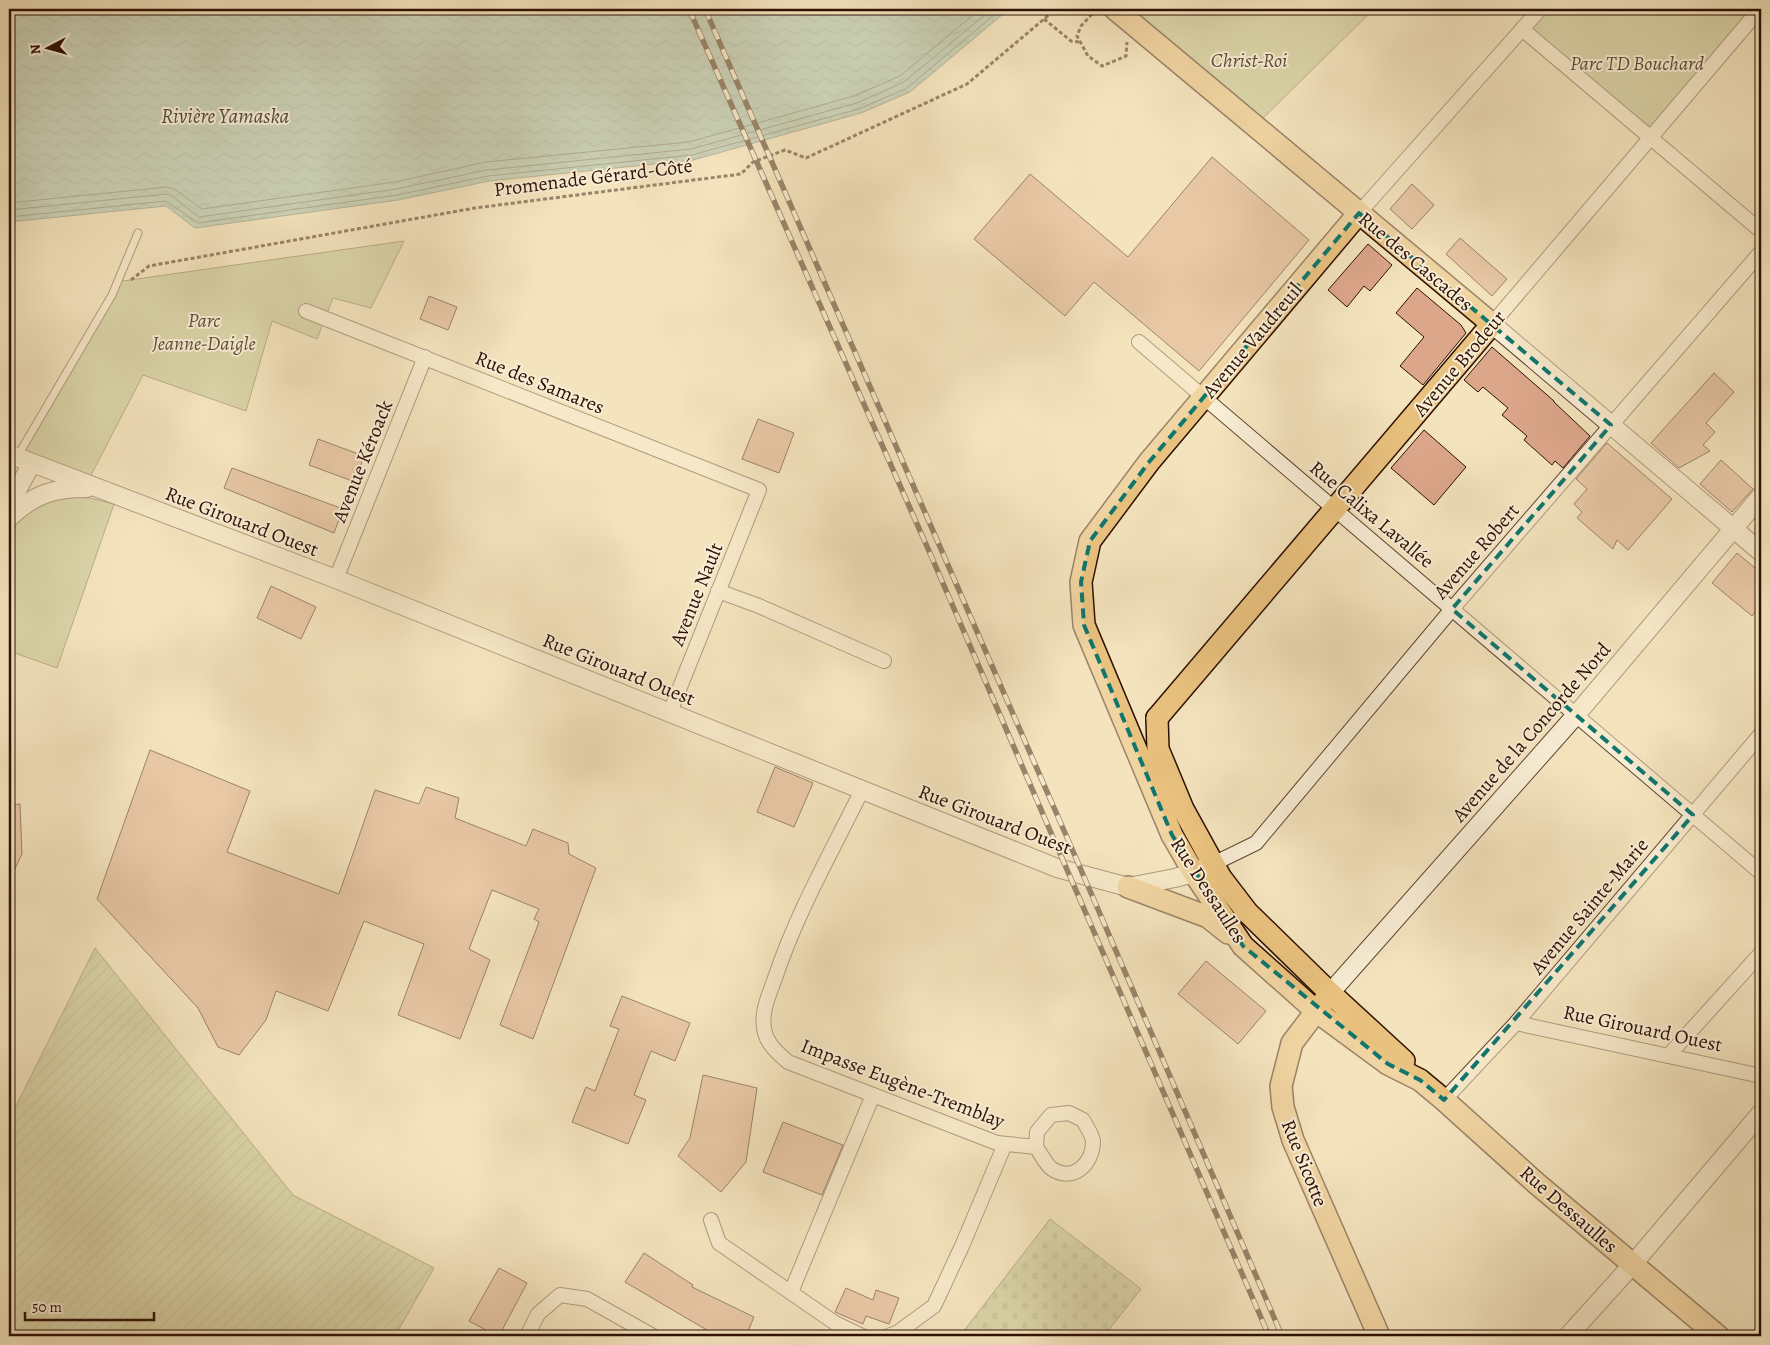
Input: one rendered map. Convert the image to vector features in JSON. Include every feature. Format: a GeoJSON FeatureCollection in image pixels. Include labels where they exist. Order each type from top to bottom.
{"type":"FeatureCollection","features":[{"type":"Feature","properties":{"kind":"main road","name":"Rue des Cascades"},"geometry":{"type":"LineString","coordinates":[[1115,9],[1492,324]]}},
{"type":"Feature","properties":{"kind":"main road","name":"Avenue Vaudreuil"},"geometry":{"type":"LineString","coordinates":[[1122,713],[1084,625],[1080,582],[1090,541],[1149,462],[1359,213]]}},
{"type":"Feature","properties":{"kind":"main road","name":"Avenue Brodeur"},"geometry":{"type":"LineString","coordinates":[[1157,718],[1492,324]]}},
{"type":"Feature","properties":{"kind":"main road"},"geometry":{"type":"LineString","coordinates":[[1122,713],[1139,719],[1157,718]]}},
{"type":"Feature","properties":{"kind":"main road","name":"Rue Dessaulles"},"geometry":{"type":"LineString","coordinates":[[1122,713],[1172,834],[1194,874],[1243,946],[1316,1011],[1388,1064],[1420,1080],[1536,1182],[1718,1336]]}},
{"type":"Feature","properties":{"kind":"main road","name":"Rue Dessaulles"},"geometry":{"type":"LineString","coordinates":[[1157,718],[1158,749],[1183,809],[1213,864],[1248,912],[1330,993],[1408,1064],[1420,1080]]}},
{"type":"Feature","properties":{"kind":"main road"},"geometry":{"type":"LineString","coordinates":[[1128,887],[1208,917],[1243,946]]}},
{"type":"Feature","properties":{"kind":"main road","name":"Rue Sicotte"},"geometry":{"type":"LineString","coordinates":[[1330,993],[1292,1043],[1281,1086],[1283,1107],[1293,1140],[1379,1336]]}},
{"type":"Feature","properties":{"kind":"street","name":"Avenue Vaudreuil"},"geometry":{"type":"LineString","coordinates":[[1359,213],[1540,9]]}},
{"type":"Feature","properties":{"kind":"street","name":"Avenue Brodeur"},"geometry":{"type":"LineString","coordinates":[[1492,324],[1760,9]]}},
{"type":"Feature","properties":{"kind":"street"},"geometry":{"type":"LineString","coordinates":[[1522,29],[1761,231]]}},
{"type":"Feature","properties":{"kind":"street","name":"Avenue Robert"},"geometry":{"type":"LineString","coordinates":[[1213,864],[1256,843],[1452,609],[1761,252]]}},
{"type":"Feature","properties":{"kind":"street","name":"Rue des Samares"},"geometry":{"type":"LineString","coordinates":[[306,311],[759,490]]}},
{"type":"Feature","properties":{"kind":"street","name":"Rue des Cascades"},"geometry":{"type":"LineString","coordinates":[[1492,324],[1761,552]]}},
{"type":"Feature","properties":{"kind":"street","name":"Rue Calixa Lavallée"},"geometry":{"type":"LineString","coordinates":[[1139,342],[1761,872]]}},
{"type":"Feature","properties":{"kind":"street","name":"Avenue Kéroack"},"geometry":{"type":"LineString","coordinates":[[336,579],[425,357]]}},
{"type":"Feature","properties":{"kind":"street"},"geometry":{"type":"LineString","coordinates":[[9,504],[19,458]]}},
{"type":"Feature","properties":{"kind":"street","name":"Rue Girouard Ouest"},"geometry":{"type":"LineString","coordinates":[[19,458],[336,579],[1057,868],[1128,887]]}},
{"type":"Feature","properties":{"kind":"street"},"geometry":{"type":"LineString","coordinates":[[9,518],[18,509],[41,494],[68,488],[96,488]]}},
{"type":"Feature","properties":{"kind":"street","name":"Avenue Nault"},"geometry":{"type":"LineString","coordinates":[[670,712],[759,490]]}},
{"type":"Feature","properties":{"kind":"street","name":"Avenue de la Concorde Nord"},"geometry":{"type":"LineString","coordinates":[[1330,993],[1576,715],[1761,496]]}},
{"type":"Feature","properties":{"kind":"street"},"geometry":{"type":"LineString","coordinates":[[718,591],[759,606],[884,661]]}},
{"type":"Feature","properties":{"kind":"street","name":"Avenue Sainte-Marie"},"geometry":{"type":"LineString","coordinates":[[1444,1100],[1516,1023],[1761,734]]}},
{"type":"Feature","properties":{"kind":"street","name":"Impasse Eugène-Tremblay"},"geometry":{"type":"LineString","coordinates":[[862,790],[801,909],[777,971],[764,1012],[765,1033],[773,1049],[788,1062],[997,1143],[1036,1147]]}},
{"type":"Feature","properties":{"kind":"street"},"geometry":{"type":"LineString","coordinates":[[1128,887],[1194,874],[1213,864]]}},
{"type":"Feature","properties":{"kind":"street"},"geometry":{"type":"LineString","coordinates":[[1668,1056],[1761,953]]}},
{"type":"Feature","properties":{"kind":"street","name":"Rue Girouard Ouest"},"geometry":{"type":"LineString","coordinates":[[1516,1023],[1761,1076]]}},
{"type":"Feature","properties":{"kind":"street"},"geometry":{"type":"LineString","coordinates":[[791,1292],[873,1095]]}},
{"type":"Feature","properties":{"kind":"street"},"geometry":{"type":"LineString","coordinates":[[1069,1113],[1084,1120],[1093,1139],[1091,1156],[1081,1170],[1066,1174],[1052,1169],[1036,1147],[1037,1132],[1051,1115],[1069,1113]]}},
{"type":"Feature","properties":{"kind":"street"},"geometry":{"type":"LineString","coordinates":[[1568,1336],[1633,1264],[1761,1113]]}},
{"type":"Feature","properties":{"kind":"street"},"geometry":{"type":"LineString","coordinates":[[888,1336],[897,1334],[934,1306],[962,1246],[1005,1144]]}},
{"type":"Feature","properties":{"kind":"street"},"geometry":{"type":"LineString","coordinates":[[711,1220],[719,1243],[835,1323],[862,1336]]}},
{"type":"Feature","properties":{"kind":"street"},"geometry":{"type":"LineString","coordinates":[[527,1336],[538,1314],[560,1295],[586,1298],[653,1336]]}},
{"type":"Feature","properties":{"kind":"lane"},"geometry":{"type":"LineString","coordinates":[[19,458],[112,295],[138,233]]}},
{"type":"Feature","properties":{"kind":"path","name":"Promenade Gérard-Côté"},"geometry":{"type":"LineString","coordinates":[[112,295],[149,266],[475,208],[741,174],[753,162],[785,150],[806,158],[967,84],[1056,9]]}},
{"type":"Feature","properties":{"kind":"path"},"geometry":{"type":"LineString","coordinates":[[1092,14],[1081,26],[1077,36],[1088,56],[1102,66],[1126,56],[1128,37]]}},
{"type":"Feature","properties":{"kind":"path"},"geometry":{"type":"LineString","coordinates":[[1044,19],[1071,41],[1079,42]]}},
{"type":"Feature","properties":{"kind":"highlighted area"},"geometry":{"type":"Polygon","coordinates":[[[1359,213],[1611,425],[1452,609],[1693,815],[1444,1100],[1420,1080],[1388,1064],[1243,946],[1172,835],[1084,625],[1081,582],[1090,541],[1149,462],[1359,213]]]}},
{"type":"Feature","properties":{"kind":"green space","name":"Christ-Roi"},"geometry":{"type":"Polygon","coordinates":[[[1107,9],[1374,9],[1252,129],[1107,9]]]}},
{"type":"Feature","properties":{"kind":"green space","name":"Parc TD Bouchard"},"geometry":{"type":"Polygon","coordinates":[[[1539,9],[1755,9],[1644,139],[1519,33],[1539,9]]]}},
{"type":"Feature","properties":{"kind":"green space","name":"Parc Jeanne-Daigle"},"geometry":{"type":"Polygon","coordinates":[[[404,241],[371,308],[333,298],[317,339],[272,321],[246,411],[143,375],[89,479],[19,454],[116,282],[404,241]]]}},
{"type":"Feature","properties":{"kind":"green space"},"geometry":{"type":"Polygon","coordinates":[[[91,498],[114,504],[57,668],[9,651],[9,531],[24,511],[43,499],[91,498]]]}},
{"type":"Feature","properties":{"kind":"green space"},"geometry":{"type":"Polygon","coordinates":[[[95,948],[293,1195],[434,1268],[395,1336],[9,1336],[9,1120],[95,948]]]}},
{"type":"Feature","properties":{"kind":"green space"},"geometry":{"type":"Polygon","coordinates":[[[1050,1219],[1141,1289],[1104,1336],[960,1336],[1050,1219]]]}},
{"type":"Feature","properties":{"kind":"water","name":"Rivière Yamaska"},"geometry":{"type":"Polygon","coordinates":[[[9,9],[1009,9],[910,92],[861,113],[693,160],[489,181],[398,200],[195,228],[166,206],[9,222],[9,9]]]}},
{"type":"Feature","properties":{"kind":"building"},"geometry":{"type":"Polygon","coordinates":[[[1212,157],[1309,240],[1199,371],[1094,282],[1065,316],[974,239],[1030,174],[1128,257],[1212,157]]]}},
{"type":"Feature","properties":{"kind":"building"},"geometry":{"type":"Polygon","coordinates":[[[1412,184],[1434,205],[1412,229],[1390,209],[1412,184]]]}},
{"type":"Feature","properties":{"kind":"building"},"geometry":{"type":"Polygon","coordinates":[[[1460,238],[1507,279],[1492,296],[1446,254],[1460,238]]]}},
{"type":"Feature","properties":{"kind":"building"},"geometry":{"type":"Polygon","coordinates":[[[1368,244],[1392,265],[1370,291],[1364,286],[1347,307],[1328,290],[1368,244]]]}},
{"type":"Feature","properties":{"kind":"building"},"geometry":{"type":"Polygon","coordinates":[[[1417,288],[1461,325],[1466,333],[1423,385],[1400,366],[1424,337],[1396,313],[1417,288]]]}},
{"type":"Feature","properties":{"kind":"building"},"geometry":{"type":"Polygon","coordinates":[[[429,296],[457,307],[448,330],[420,319],[429,296]]]}},
{"type":"Feature","properties":{"kind":"building"},"geometry":{"type":"Polygon","coordinates":[[[1492,347],[1554,401],[1590,436],[1563,468],[1555,461],[1552,465],[1524,440],[1527,436],[1502,415],[1508,408],[1483,387],[1478,392],[1464,380],[1492,347]]]}},
{"type":"Feature","properties":{"kind":"building"},"geometry":{"type":"Polygon","coordinates":[[[1714,373],[1734,392],[1706,423],[1715,432],[1703,445],[1710,451],[1679,468],[1651,443],[1714,373]]]}},
{"type":"Feature","properties":{"kind":"building"},"geometry":{"type":"Polygon","coordinates":[[[758,419],[794,433],[779,473],[742,459],[758,419]]]}},
{"type":"Feature","properties":{"kind":"building"},"geometry":{"type":"Polygon","coordinates":[[[1424,430],[1466,467],[1434,505],[1391,468],[1424,430]]]}},
{"type":"Feature","properties":{"kind":"building"},"geometry":{"type":"Polygon","coordinates":[[[318,439],[364,456],[355,482],[309,465],[318,439]]]}},
{"type":"Feature","properties":{"kind":"building"},"geometry":{"type":"Polygon","coordinates":[[[1607,443],[1672,499],[1628,550],[1617,540],[1613,549],[1577,518],[1582,512],[1574,504],[1587,489],[1576,479],[1607,443]]]}},
{"type":"Feature","properties":{"kind":"building"},"geometry":{"type":"Polygon","coordinates":[[[1721,460],[1753,489],[1732,512],[1700,484],[1721,460]]]}},
{"type":"Feature","properties":{"kind":"building"},"geometry":{"type":"Polygon","coordinates":[[[232,468],[343,509],[334,533],[224,488],[232,468]]]}},
{"type":"Feature","properties":{"kind":"building"},"geometry":{"type":"Polygon","coordinates":[[[1737,553],[1761,573],[1761,605],[1752,616],[1712,583],[1737,553]]]}},
{"type":"Feature","properties":{"kind":"building"},"geometry":{"type":"Polygon","coordinates":[[[271,586],[316,607],[301,639],[257,618],[271,586]]]}},
{"type":"Feature","properties":{"kind":"building"},"geometry":{"type":"Polygon","coordinates":[[[150,750],[250,791],[227,852],[339,894],[375,790],[419,804],[426,787],[459,798],[455,818],[526,846],[533,829],[568,843],[569,854],[596,868],[533,1039],[500,1025],[539,922],[534,919],[539,909],[492,890],[469,949],[490,960],[460,1039],[398,1015],[424,944],[364,921],[328,1011],[276,991],[266,1020],[239,1055],[218,1047],[198,1008],[97,899],[150,750]]]}},
{"type":"Feature","properties":{"kind":"building"},"geometry":{"type":"Polygon","coordinates":[[[775,767],[813,783],[794,827],[757,812],[775,767]]]}},
{"type":"Feature","properties":{"kind":"building"},"geometry":{"type":"Polygon","coordinates":[[[20,804],[22,854],[9,881],[9,805],[20,804]]]}},
{"type":"Feature","properties":{"kind":"building"},"geometry":{"type":"Polygon","coordinates":[[[1206,961],[1266,1011],[1238,1044],[1178,994],[1206,961]]]}},
{"type":"Feature","properties":{"kind":"building"},"geometry":{"type":"Polygon","coordinates":[[[622,996],[690,1023],[675,1061],[651,1051],[634,1095],[646,1100],[628,1144],[572,1122],[586,1087],[595,1091],[619,1029],[610,1026],[622,996]]]}},
{"type":"Feature","properties":{"kind":"building"},"geometry":{"type":"Polygon","coordinates":[[[703,1075],[757,1088],[746,1162],[721,1192],[678,1156],[690,1138],[703,1075]]]}},
{"type":"Feature","properties":{"kind":"building"},"geometry":{"type":"Polygon","coordinates":[[[783,1122],[843,1145],[822,1195],[763,1172],[783,1122]]]}},
{"type":"Feature","properties":{"kind":"building"},"geometry":{"type":"Polygon","coordinates":[[[644,1253],[693,1285],[692,1287],[754,1317],[746,1336],[717,1336],[625,1282],[644,1253]]]}},
{"type":"Feature","properties":{"kind":"building"},"geometry":{"type":"Polygon","coordinates":[[[499,1268],[527,1283],[499,1336],[497,1336],[469,1321],[499,1268]]]}},
{"type":"Feature","properties":{"kind":"building"},"geometry":{"type":"Polygon","coordinates":[[[846,1288],[873,1300],[876,1290],[899,1298],[889,1324],[866,1316],[863,1324],[835,1312],[846,1288]]]}},
{"type":"Feature","properties":{"kind":"railway"},"geometry":{"type":"LineString","coordinates":[[689,9],[929,551],[1269,1336]]}},
{"type":"Feature","properties":{"kind":"railway"},"geometry":{"type":"LineString","coordinates":[[705,9],[1069,842],[1282,1336]]}}]}
